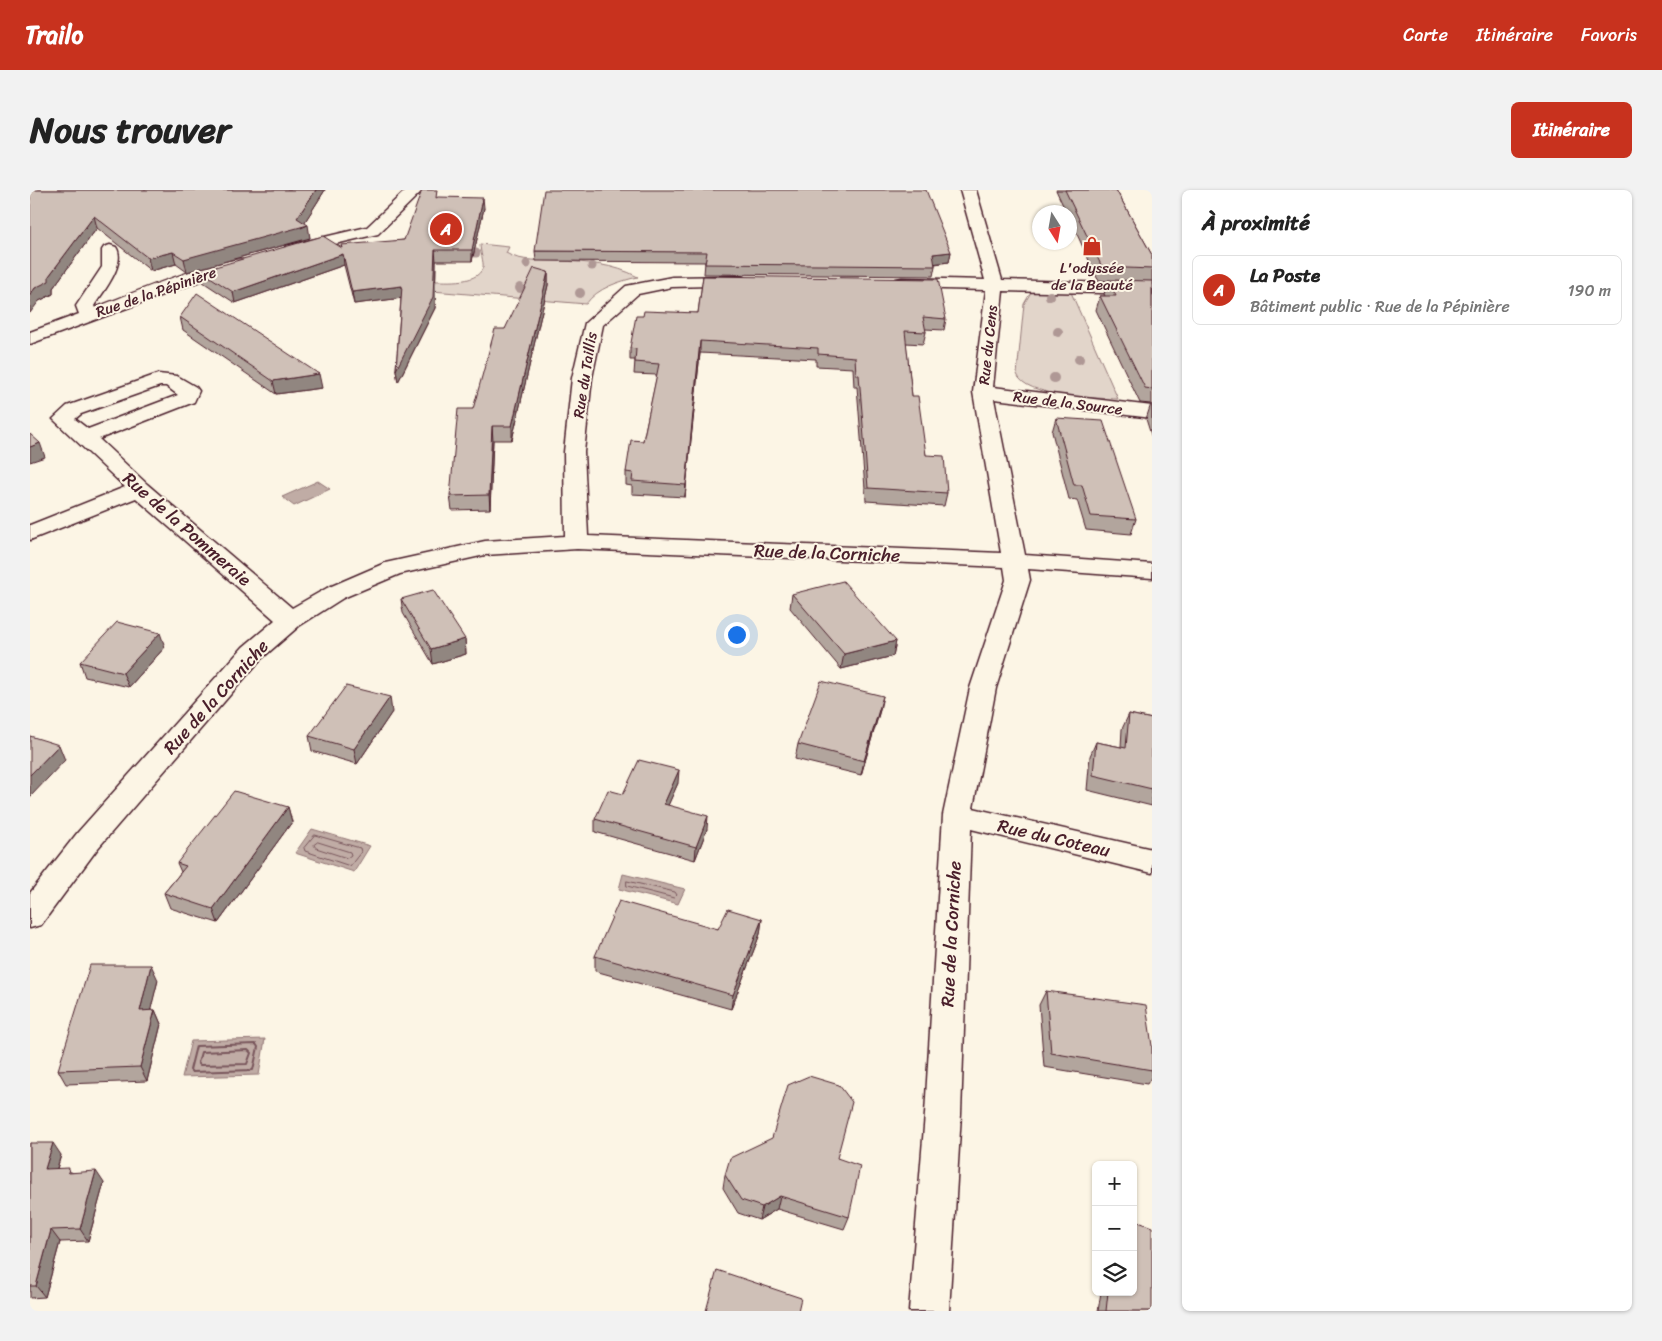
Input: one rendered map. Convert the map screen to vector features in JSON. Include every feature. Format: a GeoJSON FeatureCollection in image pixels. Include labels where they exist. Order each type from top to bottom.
{"type":"FeatureCollection","features":[{"type":"Feature","properties":{"kind":"street"},"geometry":{"type":"LineString","coordinates":[[273,254],[309,244],[372,231],[415,190]]}},
{"type":"Feature","properties":{"kind":"street","name":"Rue du Cens"},"geometry":{"type":"LineString","coordinates":[[968,190],[995,284],[983,392],[1016,561]]}},
{"type":"Feature","properties":{"kind":"street"},"geometry":{"type":"LineString","coordinates":[[90,316],[85,306],[110,266],[110,250]]}},
{"type":"Feature","properties":{"kind":"street","name":"Rue de la Pépinière"},"geometry":{"type":"LineString","coordinates":[[30,338],[190,278],[254,260]]}},
{"type":"Feature","properties":{"kind":"street","name":"Rue du Taillis"},"geometry":{"type":"LineString","coordinates":[[576,542],[574,452],[582,378],[594,322],[632,290],[672,282],[758,281]]}},
{"type":"Feature","properties":{"kind":"street"},"geometry":{"type":"LineString","coordinates":[[885,282],[1152,289]]}},
{"type":"Feature","properties":{"kind":"street","name":"Rue de la Pommeraie"},"geometry":{"type":"LineString","coordinates":[[85,437],[187,398],[189,391],[170,380],[158,380],[74,410],[63,419],[85,437],[139,489],[290,620]]}},
{"type":"Feature","properties":{"kind":"street","name":"Rue de la Source"},"geometry":{"type":"LineString","coordinates":[[983,392],[1152,412]]}},
{"type":"Feature","properties":{"kind":"street"},"geometry":{"type":"LineString","coordinates":[[30,533],[139,489]]}},
{"type":"Feature","properties":{"kind":"street","name":"Rue de la Corniche"},"geometry":{"type":"LineString","coordinates":[[30,916],[88,840],[252,652],[290,620],[335,593],[393,568],[485,548],[576,542],[1016,561],[1018,580],[983,688],[957,815],[943,1114],[929,1311]]}},
{"type":"Feature","properties":{"kind":"street"},"geometry":{"type":"LineString","coordinates":[[1016,561],[1152,571]]}},
{"type":"Feature","properties":{"kind":"street","name":"Rue du Coteau"},"geometry":{"type":"LineString","coordinates":[[957,815],[1152,861]]}},
{"type":"Feature","properties":{"kind":"shaded area"},"geometry":{"type":"Polygon","coordinates":[[[480,244],[509,247],[506,253],[518,258],[600,265],[619,269],[638,277],[603,289],[586,304],[397,288],[412,283],[458,281],[474,277],[483,267],[480,244]]]}},
{"type":"Feature","properties":{"kind":"shaded area"},"geometry":{"type":"Polygon","coordinates":[[[1036,290],[1070,290],[1118,399],[1062,395],[1046,392],[1022,382],[1017,374],[1024,304],[1031,292],[1036,290]]]}},
{"type":"Feature","properties":{"kind":"water"},"geometry":{"type":"Polygon","coordinates":[[[318,481],[330,489],[294,506],[282,497],[318,481]]]}},
{"type":"Feature","properties":{"kind":"water"},"geometry":{"type":"Polygon","coordinates":[[[312,829],[370,846],[354,872],[295,853],[312,829]]]}},
{"type":"Feature","properties":{"kind":"water"},"geometry":{"type":"Polygon","coordinates":[[[623,874],[685,889],[678,904],[619,889],[623,874]]]}},
{"type":"Feature","properties":{"kind":"water"},"geometry":{"type":"Polygon","coordinates":[[[265,1039],[259,1075],[182,1077],[191,1041],[265,1039]]]}},
{"type":"Feature","properties":{"kind":"building"},"geometry":{"type":"Polygon","coordinates":[[[30,190],[316,190],[297,218],[308,225],[184,259],[173,252],[148,258],[94,216],[49,276],[49,281],[35,288],[30,295],[30,190]]]}},
{"type":"Feature","properties":{"kind":"building"},"geometry":{"type":"Polygon","coordinates":[[[422,190],[437,190],[436,198],[483,198],[472,250],[435,250],[433,297],[396,370],[402,286],[352,292],[343,254],[233,292],[201,271],[323,236],[342,248],[341,245],[404,240],[422,190]]]}},
{"type":"Feature","properties":{"kind":"building"},"geometry":{"type":"Polygon","coordinates":[[[544,190],[926,190],[951,252],[933,254],[935,266],[705,264],[707,252],[535,251],[544,190]]]}},
{"type":"Feature","properties":{"kind":"building"},"geometry":{"type":"Polygon","coordinates":[[[1065,190],[1116,190],[1152,255],[1152,269],[1102,267],[1077,215],[1077,205],[1072,205],[1065,190]]]}},
{"type":"Feature","properties":{"kind":"building"},"geometry":{"type":"Polygon","coordinates":[[[534,268],[548,272],[512,426],[492,426],[489,495],[450,496],[458,409],[473,409],[495,329],[505,329],[534,268]]]}},
{"type":"Feature","properties":{"kind":"building"},"geometry":{"type":"Polygon","coordinates":[[[703,276],[938,279],[946,319],[923,317],[926,332],[905,331],[912,396],[918,396],[926,455],[944,456],[947,493],[868,488],[859,375],[856,375],[855,357],[818,354],[818,348],[700,341],[686,485],[632,481],[633,473],[626,472],[631,440],[643,441],[659,364],[635,362],[636,349],[630,348],[636,316],[643,316],[644,311],[698,313],[703,276]]]}},
{"type":"Feature","properties":{"kind":"building"},"geometry":{"type":"Polygon","coordinates":[[[1108,280],[1152,281],[1152,389],[1145,388],[1100,296],[1116,296],[1108,280]]]}},
{"type":"Feature","properties":{"kind":"building"},"geometry":{"type":"Polygon","coordinates":[[[197,293],[319,374],[273,381],[180,317],[197,293]]]}},
{"type":"Feature","properties":{"kind":"building"},"geometry":{"type":"Polygon","coordinates":[[[1056,418],[1103,421],[1136,519],[1091,516],[1082,485],[1074,485],[1056,418]]]}},
{"type":"Feature","properties":{"kind":"building"},"geometry":{"type":"Polygon","coordinates":[[[30,434],[40,443],[30,447],[30,434]]]}},
{"type":"Feature","properties":{"kind":"building"},"geometry":{"type":"Polygon","coordinates":[[[843,581],[896,641],[844,654],[792,594],[843,581]]]}},
{"type":"Feature","properties":{"kind":"building"},"geometry":{"type":"Polygon","coordinates":[[[433,590],[465,639],[431,649],[401,599],[433,590]]]}},
{"type":"Feature","properties":{"kind":"building"},"geometry":{"type":"Polygon","coordinates":[[[117,622],[160,633],[123,673],[80,662],[117,622]]]}},
{"type":"Feature","properties":{"kind":"building"},"geometry":{"type":"Polygon","coordinates":[[[821,681],[883,696],[864,761],[798,744],[821,681]]]}},
{"type":"Feature","properties":{"kind":"building"},"geometry":{"type":"Polygon","coordinates":[[[346,686],[390,697],[354,749],[309,736],[346,686]]]}},
{"type":"Feature","properties":{"kind":"building"},"geometry":{"type":"Polygon","coordinates":[[[1129,714],[1152,719],[1152,789],[1093,775],[1096,742],[1126,748],[1129,714]]]}},
{"type":"Feature","properties":{"kind":"building"},"geometry":{"type":"Polygon","coordinates":[[[30,736],[59,745],[30,775],[30,736]]]}},
{"type":"Feature","properties":{"kind":"building"},"geometry":{"type":"Polygon","coordinates":[[[639,760],[679,770],[664,804],[708,816],[696,847],[595,819],[608,790],[623,794],[639,760]]]}},
{"type":"Feature","properties":{"kind":"building"},"geometry":{"type":"Polygon","coordinates":[[[234,791],[288,807],[213,909],[164,893],[186,866],[177,863],[234,791]]]}},
{"type":"Feature","properties":{"kind":"building"},"geometry":{"type":"Polygon","coordinates":[[[619,901],[718,929],[728,909],[762,919],[733,995],[595,956],[619,901]]]}},
{"type":"Feature","properties":{"kind":"building"},"geometry":{"type":"Polygon","coordinates":[[[90,965],[151,965],[140,1011],[155,1010],[140,1067],[58,1070],[90,965]]]}},
{"type":"Feature","properties":{"kind":"building"},"geometry":{"type":"Polygon","coordinates":[[[1046,991],[1146,1005],[1152,1046],[1152,1070],[1051,1053],[1046,991]]]}},
{"type":"Feature","properties":{"kind":"building"},"geometry":{"type":"Polygon","coordinates":[[[809,1076],[839,1085],[852,1102],[837,1158],[860,1166],[849,1217],[780,1196],[762,1207],[741,1200],[725,1175],[730,1158],[772,1138],[788,1085],[809,1076]]]}},
{"type":"Feature","properties":{"kind":"building"},"geometry":{"type":"Polygon","coordinates":[[[30,1143],[53,1143],[45,1169],[69,1168],[68,1173],[96,1171],[80,1229],[51,1230],[36,1286],[30,1286],[30,1143]]]}},
{"type":"Feature","properties":{"kind":"building"},"geometry":{"type":"Polygon","coordinates":[[[1137,1221],[1152,1227],[1152,1311],[1106,1311],[1108,1296],[1137,1296],[1137,1221]]]}},
{"type":"Feature","properties":{"kind":"building"},"geometry":{"type":"Polygon","coordinates":[[[717,1270],[801,1298],[798,1311],[706,1311],[717,1270]]]}},
{"type":"Feature","properties":{"kind":"place","name":"La Poste"},"geometry":{"type":"Point","coordinates":[446,229]}},
{"type":"Feature","properties":{"kind":"place","name":"L'odyssée de la Beauté"},"geometry":{"type":"Point","coordinates":[1092,246]}}]}
